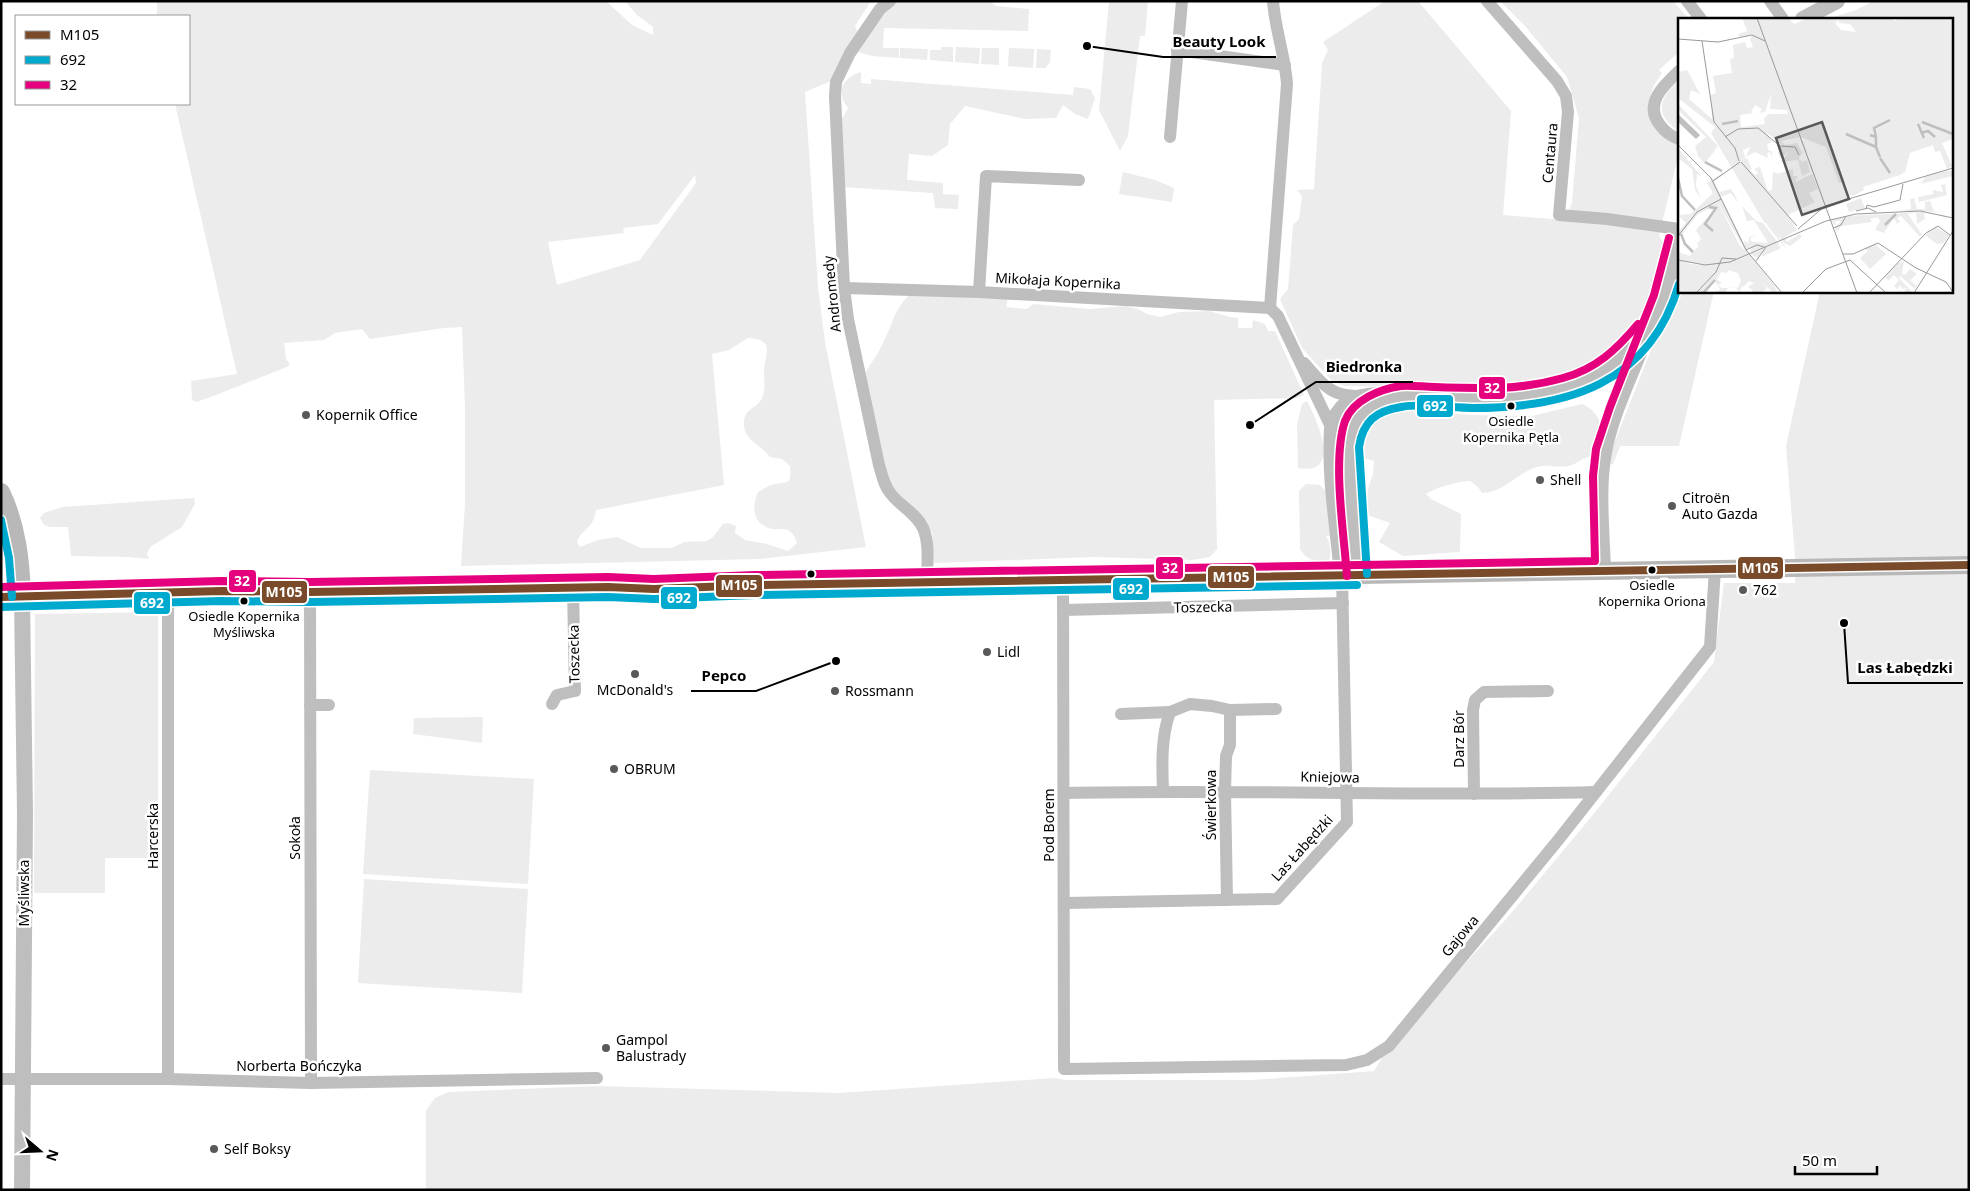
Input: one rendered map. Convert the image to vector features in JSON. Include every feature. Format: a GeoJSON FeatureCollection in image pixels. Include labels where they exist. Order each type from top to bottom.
{"type":"FeatureCollection","features":[{"type":"Feature","properties":{"kind":"main road"},"geometry":{"type":"LineString","coordinates":[[1,492],[11,512],[20,562],[22,597]]}},
{"type":"Feature","properties":{"kind":"main road"},"geometry":{"type":"LineString","coordinates":[[1,597],[168,592],[654,589],[754,585],[1969,565]]}},
{"type":"Feature","properties":{"kind":"street","name":"Andromedy"},"geometry":{"type":"LineString","coordinates":[[890,1],[880,9],[850,52],[836,82],[844,288],[848,319],[883,480],[890,494],[912,513],[923,528],[926,544],[928,582]]}},
{"type":"Feature","properties":{"kind":"street"},"geometry":{"type":"LineString","coordinates":[[1170,137],[1182,1]]}},
{"type":"Feature","properties":{"kind":"street"},"geometry":{"type":"LineString","coordinates":[[1273,1],[1287,84],[1270,308],[1278,316],[1302,370],[1345,414]]}},
{"type":"Feature","properties":{"kind":"street","name":"Centaura"},"geometry":{"type":"LineString","coordinates":[[1487,1],[1557,81],[1566,96],[1568,119],[1559,215],[1607,219],[1678,229]]}},
{"type":"Feature","properties":{"kind":"street"},"geometry":{"type":"LineString","coordinates":[[1687,1],[1700,18]]}},
{"type":"Feature","properties":{"kind":"street"},"geometry":{"type":"LineString","coordinates":[[1770,1],[1782,18]]}},
{"type":"Feature","properties":{"kind":"street"},"geometry":{"type":"LineString","coordinates":[[1805,18],[1837,1]]}},
{"type":"Feature","properties":{"kind":"street"},"geometry":{"type":"LineString","coordinates":[[1177,50],[1285,64]]}},
{"type":"Feature","properties":{"kind":"street"},"geometry":{"type":"LineString","coordinates":[[1678,72],[1658,93],[1654,101],[1654,110],[1655,119],[1665,132],[1678,138]]}},
{"type":"Feature","properties":{"kind":"street"},"geometry":{"type":"LineString","coordinates":[[979,292],[986,176],[1079,180]]}},
{"type":"Feature","properties":{"kind":"street"},"geometry":{"type":"LineString","coordinates":[[1605,571],[1603,476],[1606,451],[1614,424],[1663,298],[1678,245]]}},
{"type":"Feature","properties":{"kind":"street","name":"Mikołaja Kopernika"},"geometry":{"type":"LineString","coordinates":[[844,288],[979,292],[1270,308]]}},
{"type":"Feature","properties":{"kind":"street"},"geometry":{"type":"LineString","coordinates":[[1349,575],[1333,473],[1345,414],[1379,395],[1502,398],[1521,397],[1558,390],[1588,379],[1611,366],[1634,346],[1655,318]]}},
{"type":"Feature","properties":{"kind":"street"},"geometry":{"type":"LineString","coordinates":[[1296,354],[1332,392],[1345,396],[1345,414],[1350,439],[1349,575]]}},
{"type":"Feature","properties":{"kind":"street"},"geometry":{"type":"LineString","coordinates":[[1333,473],[1350,467]]}},
{"type":"Feature","properties":{"kind":"street","name":"Gajowa"},"geometry":{"type":"LineString","coordinates":[[1064,1069],[1346,1065],[1367,1060],[1389,1046],[1596,792],[1710,647],[1716,569]]}},
{"type":"Feature","properties":{"kind":"street","name":"Las Łabędzki"},"geometry":{"type":"LineString","coordinates":[[1065,903],[1277,899],[1347,822],[1343,603],[1349,575]]}},
{"type":"Feature","properties":{"kind":"street","name":"Pod Borem"},"geometry":{"type":"LineString","coordinates":[[1063,580],[1064,1069]]}},
{"type":"Feature","properties":{"kind":"street","name":"Toszecka"},"geometry":{"type":"LineString","coordinates":[[552,704],[557,695],[575,691],[573,588]]}},
{"type":"Feature","properties":{"kind":"street","name":"Harcerska"},"geometry":{"type":"LineString","coordinates":[[168,592],[168,1079]]}},
{"type":"Feature","properties":{"kind":"street","name":"Sokoła"},"geometry":{"type":"LineString","coordinates":[[310,592],[311,1083]]}},
{"type":"Feature","properties":{"kind":"street","name":"Myśliwska"},"geometry":{"type":"LineString","coordinates":[[22,597],[25,814],[22,1190]]}},
{"type":"Feature","properties":{"kind":"street","name":"Toszecka"},"geometry":{"type":"LineString","coordinates":[[1064,610],[1343,603]]}},
{"type":"Feature","properties":{"kind":"street","name":"Darz Bór"},"geometry":{"type":"LineString","coordinates":[[1474,794],[1473,710],[1475,700],[1484,692],[1548,691]]}},
{"type":"Feature","properties":{"kind":"street"},"geometry":{"type":"LineString","coordinates":[[310,705],[329,704]]}},
{"type":"Feature","properties":{"kind":"street"},"geometry":{"type":"LineString","coordinates":[[1121,714],[1170,712],[1190,704],[1230,710],[1276,709]]}},
{"type":"Feature","properties":{"kind":"street","name":"Świerkowa"},"geometry":{"type":"LineString","coordinates":[[1227,900],[1225,791],[1226,756],[1230,745],[1230,710]]}},
{"type":"Feature","properties":{"kind":"street"},"geometry":{"type":"LineString","coordinates":[[1163,791],[1163,743],[1170,712]]}},
{"type":"Feature","properties":{"kind":"street","name":"Kniejowa"},"geometry":{"type":"LineString","coordinates":[[1064,793],[1163,791],[1474,794],[1596,792]]}},
{"type":"Feature","properties":{"kind":"street","name":"Norberta Bończyka"},"geometry":{"type":"LineString","coordinates":[[1,1079],[168,1079],[311,1083],[597,1078]]}},
{"type":"Feature","properties":{"kind":"shaded area"},"geometry":{"type":"Polygon","coordinates":[[[157,1],[606,1],[632,25],[653,35],[653,27],[637,15],[625,1],[871,1],[855,26],[858,33],[831,81],[805,92],[818,287],[825,342],[866,547],[759,559],[461,566],[465,503],[465,408],[462,327],[370,339],[362,329],[335,333],[324,340],[284,343],[286,359],[290,364],[287,367],[208,398],[196,402],[192,400],[191,381],[237,374],[175,105],[190,105],[190,15],[157,15],[157,1]],[[695,175],[658,224],[623,228],[624,233],[548,242],[557,285],[640,260],[696,183],[695,175]],[[748,338],[729,350],[712,354],[724,485],[596,510],[595,517],[590,525],[579,537],[577,542],[580,547],[598,540],[617,537],[641,548],[672,548],[684,542],[707,541],[713,537],[723,524],[728,523],[736,526],[735,533],[745,540],[767,544],[788,551],[797,543],[794,535],[788,530],[773,529],[761,524],[754,510],[758,492],[770,486],[787,482],[790,478],[790,466],[782,459],[770,457],[749,437],[744,427],[747,413],[758,404],[763,395],[767,349],[763,342],[748,338]]]}},
{"type":"Feature","properties":{"kind":"shaded area"},"geometry":{"type":"Polygon","coordinates":[[[900,1],[990,1],[996,6],[1029,9],[1028,31],[884,28],[883,48],[899,48],[899,58],[872,56],[858,52],[882,15],[894,3],[900,1]]]}},
{"type":"Feature","properties":{"kind":"shaded area"},"geometry":{"type":"Polygon","coordinates":[[[1109,1],[1148,1],[1145,36],[1140,36],[1128,136],[1120,151],[1099,110],[1109,1]]]}},
{"type":"Feature","properties":{"kind":"shaded area"},"geometry":{"type":"Polygon","coordinates":[[[1385,1],[1418,1],[1511,111],[1503,215],[1564,220],[1572,203],[1579,118],[1567,77],[1525,26],[1500,1],[1673,1],[1688,18],[1678,18],[1678,53],[1659,70],[1662,73],[1654,85],[1648,104],[1678,144],[1678,156],[1659,236],[1664,244],[1652,292],[1636,323],[1619,342],[1579,373],[1521,389],[1345,386],[1332,381],[1302,348],[1280,299],[1288,289],[1293,225],[1299,219],[1302,196],[1297,190],[1314,189],[1322,63],[1328,50],[1323,42],[1385,1]]]}},
{"type":"Feature","properties":{"kind":"shaded area"},"geometry":{"type":"Polygon","coordinates":[[[1873,1],[1969,1],[1969,1190],[426,1190],[426,1110],[435,1098],[448,1092],[597,1086],[840,1093],[1054,1078],[1066,1080],[1252,1080],[1374,1071],[1389,1046],[1422,1015],[1463,966],[1508,917],[1596,811],[1714,662],[1724,583],[1795,583],[1795,557],[1786,446],[1820,292],[1952,292],[1952,18],[1830,18],[1856,10],[1873,1]]]}},
{"type":"Feature","properties":{"kind":"shaded area"},"geometry":{"type":"Polygon","coordinates":[[[1693,14],[1696,18],[1688,18],[1693,14]]]}},
{"type":"Feature","properties":{"kind":"shaded area"},"geometry":{"type":"Polygon","coordinates":[[[941,47],[953,47],[953,62],[930,60],[930,50],[941,50],[941,47]]]}},
{"type":"Feature","properties":{"kind":"shaded area"},"geometry":{"type":"Polygon","coordinates":[[[956,47],[980,48],[979,64],[955,62],[956,47]]]}},
{"type":"Feature","properties":{"kind":"shaded area"},"geometry":{"type":"Polygon","coordinates":[[[900,48],[928,49],[927,60],[900,58],[900,48]]]}},
{"type":"Feature","properties":{"kind":"shaded area"},"geometry":{"type":"Polygon","coordinates":[[[982,48],[999,48],[999,65],[981,64],[982,48]]]}},
{"type":"Feature","properties":{"kind":"shaded area"},"geometry":{"type":"Polygon","coordinates":[[[1009,48],[1034,49],[1033,68],[1008,66],[1009,48]]]}},
{"type":"Feature","properties":{"kind":"shaded area"},"geometry":{"type":"Polygon","coordinates":[[[1037,49],[1051,50],[1050,62],[1045,68],[1036,68],[1037,49]]]}},
{"type":"Feature","properties":{"kind":"shaded area"},"geometry":{"type":"Polygon","coordinates":[[[861,72],[861,83],[871,84],[871,79],[1073,95],[1074,87],[1090,89],[1095,98],[1088,119],[1075,114],[1063,105],[1056,118],[1025,119],[965,106],[950,124],[948,145],[932,156],[909,154],[907,180],[943,183],[943,194],[959,195],[958,209],[935,208],[933,193],[842,187],[838,126],[848,108],[844,102],[842,91],[843,86],[850,77],[861,72]]]}},
{"type":"Feature","properties":{"kind":"shaded area"},"geometry":{"type":"Polygon","coordinates":[[[1678,81],[1678,131],[1665,119],[1662,112],[1663,100],[1678,81]]]}},
{"type":"Feature","properties":{"kind":"shaded area"},"geometry":{"type":"Polygon","coordinates":[[[1123,172],[1155,180],[1174,188],[1172,202],[1119,194],[1123,172]]]}},
{"type":"Feature","properties":{"kind":"shaded area"},"geometry":{"type":"Polygon","coordinates":[[[1678,268],[1678,292],[1714,292],[1679,446],[1620,446],[1613,464],[1608,465],[1613,446],[1664,317],[1678,268]]]}},
{"type":"Feature","properties":{"kind":"shaded area"},"geometry":{"type":"Polygon","coordinates":[[[912,293],[1008,298],[1006,307],[1027,309],[1033,304],[1090,309],[1126,306],[1160,317],[1179,312],[1209,311],[1238,318],[1238,328],[1252,328],[1253,320],[1265,324],[1268,331],[1275,331],[1304,395],[1297,398],[1214,400],[1217,549],[1210,557],[1192,560],[1093,557],[934,563],[932,532],[923,528],[890,494],[864,376],[880,349],[898,310],[912,293]]]}},
{"type":"Feature","properties":{"kind":"shaded area"},"geometry":{"type":"Polygon","coordinates":[[[1307,401],[1320,433],[1323,456],[1320,464],[1312,468],[1298,468],[1297,425],[1302,404],[1307,401]]]}},
{"type":"Feature","properties":{"kind":"shaded area"},"geometry":{"type":"Polygon","coordinates":[[[1397,402],[1417,410],[1470,415],[1532,416],[1582,404],[1595,413],[1601,425],[1600,455],[1587,457],[1568,466],[1537,467],[1497,490],[1490,492],[1482,493],[1470,481],[1465,481],[1441,487],[1426,494],[1431,499],[1461,514],[1460,552],[1403,556],[1379,542],[1390,523],[1370,516],[1362,506],[1373,474],[1374,461],[1360,457],[1355,450],[1354,434],[1367,414],[1397,402]]]}},
{"type":"Feature","properties":{"kind":"shaded area"},"geometry":{"type":"Polygon","coordinates":[[[1306,484],[1320,485],[1326,491],[1330,536],[1326,536],[1330,548],[1329,560],[1312,560],[1300,549],[1299,491],[1306,484]]]}},
{"type":"Feature","properties":{"kind":"shaded area"},"geometry":{"type":"Polygon","coordinates":[[[194,498],[195,504],[182,527],[150,547],[147,554],[149,559],[71,556],[68,527],[50,527],[44,525],[40,518],[44,513],[62,507],[194,498]]]}},
{"type":"Feature","properties":{"kind":"shaded area"},"geometry":{"type":"Polygon","coordinates":[[[158,612],[158,858],[105,858],[105,893],[34,893],[35,614],[158,612]]]}},
{"type":"Feature","properties":{"kind":"shaded area"},"geometry":{"type":"Polygon","coordinates":[[[483,717],[482,743],[413,734],[414,718],[483,717]]]}},
{"type":"Feature","properties":{"kind":"shaded area"},"geometry":{"type":"Polygon","coordinates":[[[370,770],[534,779],[528,884],[363,874],[370,770]]]}},
{"type":"Feature","properties":{"kind":"shaded area"},"geometry":{"type":"Polygon","coordinates":[[[364,879],[528,889],[522,993],[358,983],[364,879]]]}},
{"type":"Feature","properties":{"kind":"transit line","name":"32"},"geometry":{"type":"LineString","coordinates":[[1,587],[221,581],[310,582],[608,577],[654,579],[755,575],[1595,561],[1593,476],[1596,449],[1610,407],[1654,295],[1669,238]]}},
{"type":"Feature","properties":{"kind":"transit line","name":"692"},"geometry":{"type":"LineString","coordinates":[[1367,574],[1359,447],[1364,430],[1372,419],[1384,411],[1409,406],[1473,408],[1508,407],[1541,403],[1572,395],[1600,383],[1626,367],[1648,346],[1666,318],[1678,287]]}},
{"type":"Feature","properties":{"kind":"transit line","name":"32"},"geometry":{"type":"LineString","coordinates":[[1347,576],[1340,497],[1339,455],[1345,421],[1354,407],[1376,393],[1401,386],[1499,388],[1531,385],[1563,378],[1586,369],[1605,357],[1638,324]]}},
{"type":"Feature","properties":{"kind":"transit line","name":"692"},"geometry":{"type":"LineString","coordinates":[[1,520],[9,558],[12,597]]}},
{"type":"Feature","properties":{"kind":"transit line","name":"M105"},"geometry":{"type":"LineString","coordinates":[[1,597],[221,591],[310,592],[608,587],[654,589],[755,585],[1969,565]]}},
{"type":"Feature","properties":{"kind":"transit line","name":"692"},"geometry":{"type":"LineString","coordinates":[[1,607],[221,601],[310,602],[608,597],[654,599],[755,595],[1357,585]]}},
{"type":"Feature","properties":{"kind":"place","name":"Beauty Look"},"geometry":{"type":"Point","coordinates":[1087,46]}},
{"type":"Feature","properties":{"kind":"place","name":"Osiedle Kopernika Pętla"},"geometry":{"type":"Point","coordinates":[1511,406]}},
{"type":"Feature","properties":{"kind":"place","name":"Kopernik Office"},"geometry":{"type":"Point","coordinates":[306,415]}},
{"type":"Feature","properties":{"kind":"place","name":"Biedronka"},"geometry":{"type":"Point","coordinates":[1250,425]}},
{"type":"Feature","properties":{"kind":"place","name":"Shell"},"geometry":{"type":"Point","coordinates":[1540,480]}},
{"type":"Feature","properties":{"kind":"place","name":"Citroën Auto Gazda"},"geometry":{"type":"Point","coordinates":[1672,506]}},
{"type":"Feature","properties":{"kind":"place","name":"Osiedle Kopernika Oriona"},"geometry":{"type":"Point","coordinates":[1652,570]}},
{"type":"Feature","properties":{"kind":"place","name":"762"},"geometry":{"type":"Point","coordinates":[1743,590]}},
{"type":"Feature","properties":{"kind":"place","name":"Osiedle Kopernika Myśliwska"},"geometry":{"type":"Point","coordinates":[244,601]}},
{"type":"Feature","properties":{"kind":"place","name":"Las Łabędzki"},"geometry":{"type":"Point","coordinates":[1844,623]}},
{"type":"Feature","properties":{"kind":"place","name":"Lidl"},"geometry":{"type":"Point","coordinates":[987,652]}},
{"type":"Feature","properties":{"kind":"place","name":"Pepco"},"geometry":{"type":"Point","coordinates":[836,661]}},
{"type":"Feature","properties":{"kind":"place","name":"McDonald's"},"geometry":{"type":"Point","coordinates":[635,674]}},
{"type":"Feature","properties":{"kind":"place","name":"Rossmann"},"geometry":{"type":"Point","coordinates":[835,691]}},
{"type":"Feature","properties":{"kind":"place","name":"OBRUM"},"geometry":{"type":"Point","coordinates":[614,769]}},
{"type":"Feature","properties":{"kind":"place","name":"Gampol Balustrady"},"geometry":{"type":"Point","coordinates":[606,1048]}},
{"type":"Feature","properties":{"kind":"place","name":"Self Boksy"},"geometry":{"type":"Point","coordinates":[214,1149]}}]}
